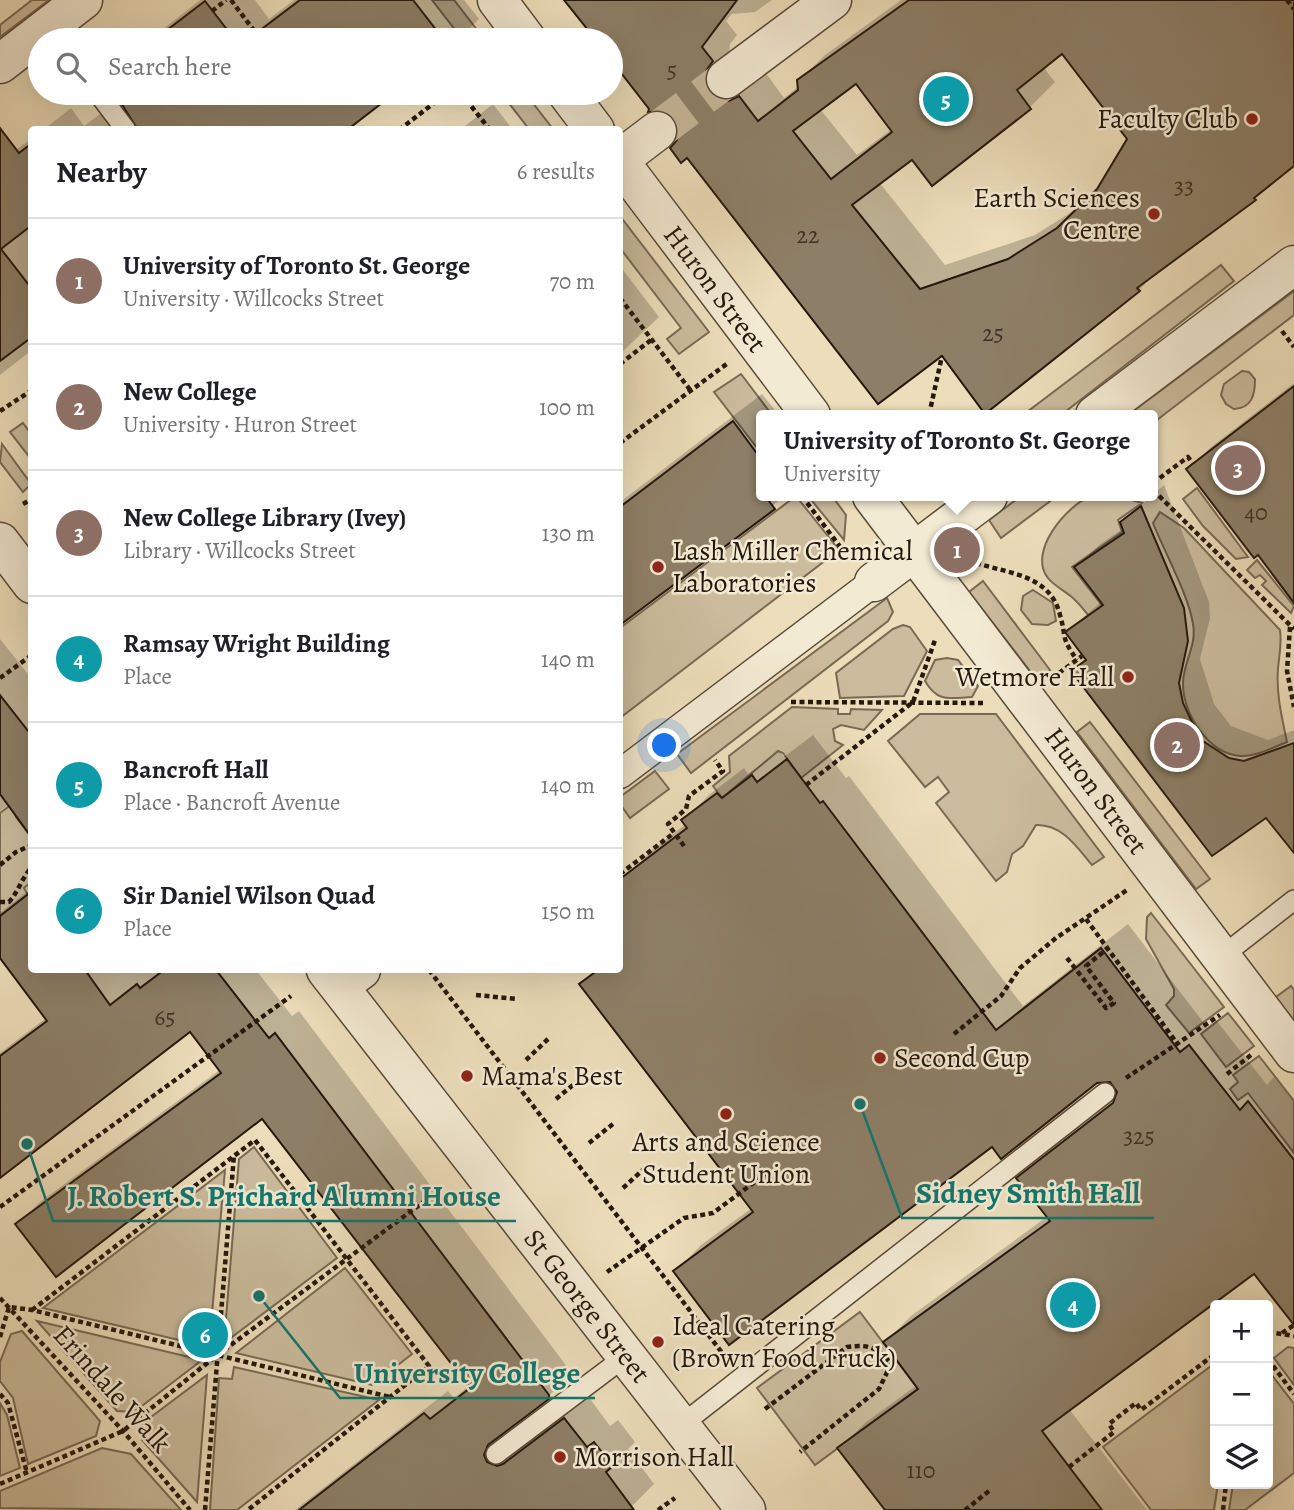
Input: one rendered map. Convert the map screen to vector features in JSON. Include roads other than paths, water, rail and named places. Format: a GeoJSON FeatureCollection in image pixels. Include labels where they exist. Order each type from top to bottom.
{"type":"FeatureCollection","features":[{"type":"Feature","properties":{"kind":"street"},"geometry":{"type":"LineString","coordinates":[[58,28],[83,0]]}},
{"type":"Feature","properties":{"kind":"street"},"geometry":{"type":"LineString","coordinates":[[496,0],[518,28]]}},
{"type":"Feature","properties":{"kind":"street"},"geometry":{"type":"LineString","coordinates":[[726,79],[832,0]]}},
{"type":"Feature","properties":{"kind":"street"},"geometry":{"type":"LineString","coordinates":[[0,64],[28,48]]}},
{"type":"Feature","properties":{"kind":"street"},"geometry":{"type":"LineString","coordinates":[[576,105],[592,126]]}},
{"type":"Feature","properties":{"kind":"street"},"geometry":{"type":"LineString","coordinates":[[623,159],[657,131]]}},
{"type":"Feature","properties":{"kind":"street","name":"Huron Street"},"geometry":{"type":"LineString","coordinates":[[623,165],[807,410]]}},
{"type":"Feature","properties":{"kind":"street"},"geometry":{"type":"LineString","coordinates":[[1102,410],[1294,265]]}},
{"type":"Feature","properties":{"kind":"street","name":"Huron Street"},"geometry":{"type":"LineString","coordinates":[[876,501],[1294,1052]]}},
{"type":"Feature","properties":{"kind":"street"},"geometry":{"type":"LineString","coordinates":[[623,772],[981,501]]}},
{"type":"Feature","properties":{"kind":"street"},"geometry":{"type":"LineString","coordinates":[[0,542],[28,579]]}},
{"type":"Feature","properties":{"kind":"street","name":"St George Street"},"geometry":{"type":"LineString","coordinates":[[342,975],[626,1356],[746,1510]]}},
{"type":"Feature","properties":{"kind":"lane"},"geometry":{"type":"LineString","coordinates":[[107,105],[123,126]]}},
{"type":"Feature","properties":{"kind":"lane"},"geometry":{"type":"LineString","coordinates":[[1221,957],[1294,900]]}},
{"type":"Feature","properties":{"kind":"lane"},"geometry":{"type":"LineString","coordinates":[[680,1426],[1105,1093]]}},
{"type":"Feature","properties":{"kind":"lane"},"geometry":{"type":"LineString","coordinates":[[496,1454],[626,1356]]}},
{"type":"Feature","properties":{"kind":"tunnel"},"geometry":{"type":"LineString","coordinates":[[657,131],[726,79]]}},
{"type":"Feature","properties":{"kind":"place","name":"Bancroft Hall"},"geometry":{"type":"Point","coordinates":[946,99]}},
{"type":"Feature","properties":{"kind":"place","name":"Faculty Club"},"geometry":{"type":"Point","coordinates":[1252,119]}},
{"type":"Feature","properties":{"kind":"place","name":"Earth Sciences Centre"},"geometry":{"type":"Point","coordinates":[1154,214]}},
{"type":"Feature","properties":{"kind":"place","name":"New College Library (Ivey)"},"geometry":{"type":"Point","coordinates":[1238,468]}},
{"type":"Feature","properties":{"kind":"place","name":"University of Toronto St. George"},"geometry":{"type":"Point","coordinates":[957,550]}},
{"type":"Feature","properties":{"kind":"place","name":"Lash Miller Chemical Laboratories"},"geometry":{"type":"Point","coordinates":[658,567]}},
{"type":"Feature","properties":{"kind":"place","name":"Wetmore Hall"},"geometry":{"type":"Point","coordinates":[1128,677]}},
{"type":"Feature","properties":{"kind":"place","name":"New College"},"geometry":{"type":"Point","coordinates":[1177,745]}},
{"type":"Feature","properties":{"kind":"place","name":"Second Cup"},"geometry":{"type":"Point","coordinates":[880,1058]}},
{"type":"Feature","properties":{"kind":"place","name":"Mama's Best"},"geometry":{"type":"Point","coordinates":[467,1076]}},
{"type":"Feature","properties":{"kind":"place","name":"Sidney Smith Hall"},"geometry":{"type":"Point","coordinates":[860,1104]}},
{"type":"Feature","properties":{"kind":"place","name":"Arts and Science Student Union"},"geometry":{"type":"Point","coordinates":[726,1114]}},
{"type":"Feature","properties":{"kind":"place","name":"J. Robert S. Prichard Alumni House"},"geometry":{"type":"Point","coordinates":[27,1144]}},
{"type":"Feature","properties":{"kind":"place","name":"University College"},"geometry":{"type":"Point","coordinates":[259,1296]}},
{"type":"Feature","properties":{"kind":"place","name":"Ramsay Wright Building"},"geometry":{"type":"Point","coordinates":[1073,1305]}},
{"type":"Feature","properties":{"kind":"place","name":"Sir Daniel Wilson Quad"},"geometry":{"type":"Point","coordinates":[205,1335]}},
{"type":"Feature","properties":{"kind":"place","name":"Ideal Catering (Brown Food Truck)"},"geometry":{"type":"Point","coordinates":[658,1342]}},
{"type":"Feature","properties":{"kind":"place","name":"Morrison Hall"},"geometry":{"type":"Point","coordinates":[560,1457]}}]}
